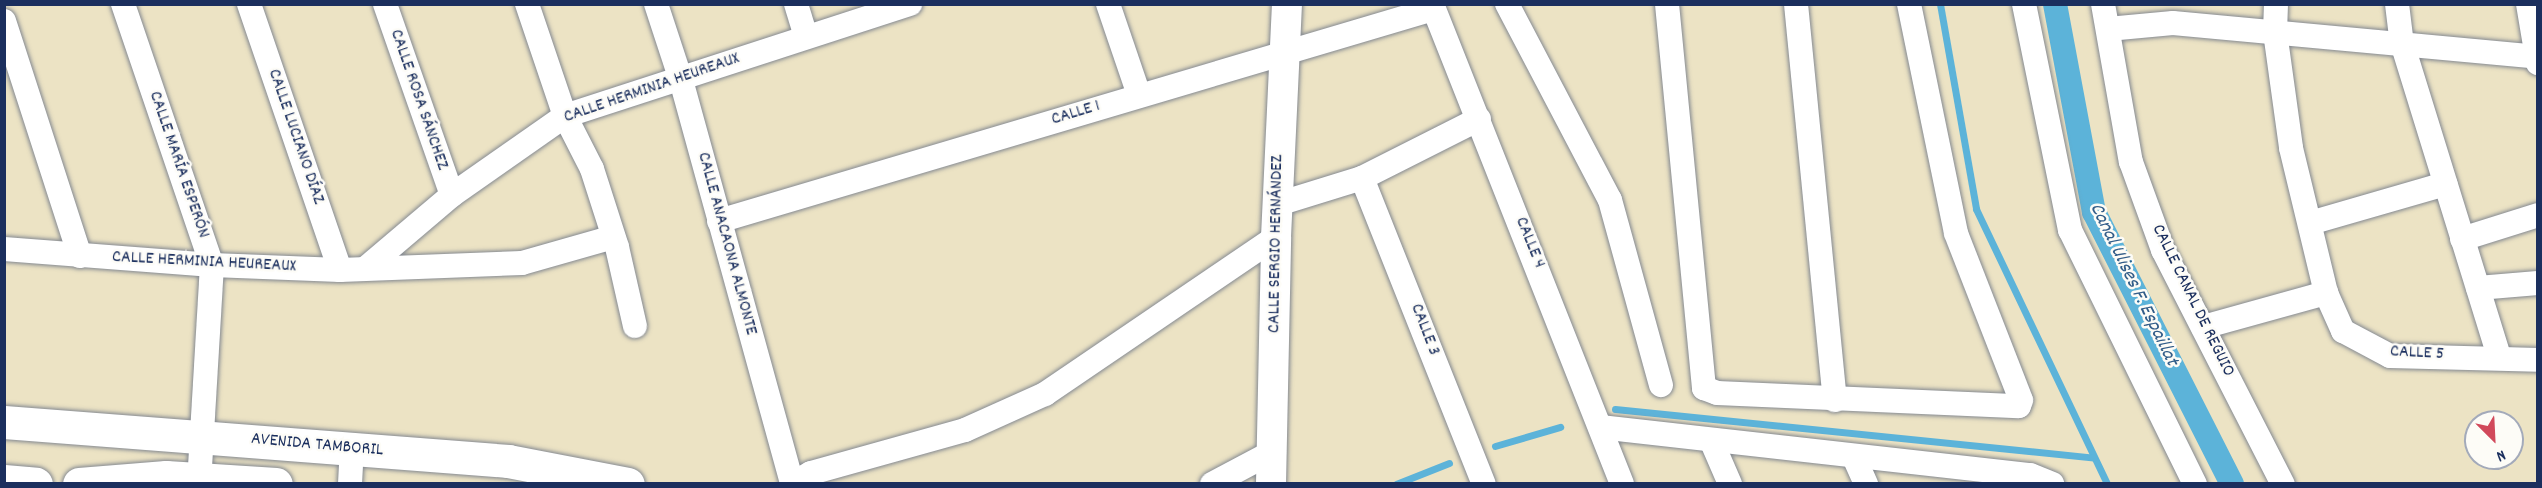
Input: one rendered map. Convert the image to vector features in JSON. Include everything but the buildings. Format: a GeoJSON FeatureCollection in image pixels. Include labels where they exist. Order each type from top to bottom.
{"type":"FeatureCollection","features":[{"type":"Feature","properties":{"kind":"main road","name":"AVENIDA TAMBORIL"},"geometry":{"type":"LineString","coordinates":[[4,422],[508,461],[588,479],[628,483]]}},
{"type":"Feature","properties":{"kind":"main road"},"geometry":{"type":"LineString","coordinates":[[4,481],[36,483]]}},
{"type":"Feature","properties":{"kind":"main road"},"geometry":{"type":"LineString","coordinates":[[79,483],[199,481],[276,483]]}},
{"type":"Feature","properties":{"kind":"street","name":"CALLE MARÍA ESPERÓN"},"geometry":{"type":"LineString","coordinates":[[123,4],[212,265],[199,481]]}},
{"type":"Feature","properties":{"kind":"street","name":"CALLE LUCIANO DÍAZ"},"geometry":{"type":"LineString","coordinates":[[249,4],[340,270]]}},
{"type":"Feature","properties":{"kind":"street","name":"CALLE ROSA SÁNCHEZ"},"geometry":{"type":"LineString","coordinates":[[385,4],[452,195]]}},
{"type":"Feature","properties":{"kind":"street"},"geometry":{"type":"LineString","coordinates":[[527,4],[565,116],[592,169],[613,237],[635,326]]}},
{"type":"Feature","properties":{"kind":"street","name":"CALLE ANACAONA ALMONTE"},"geometry":{"type":"LineString","coordinates":[[656,4],[681,80],[792,483]]}},
{"type":"Feature","properties":{"kind":"street"},"geometry":{"type":"LineString","coordinates":[[796,4],[806,36]]}},
{"type":"Feature","properties":{"kind":"street","name":"CALLE HERMINIA HEUREAUX"},"geometry":{"type":"LineString","coordinates":[[4,249],[212,265],[340,270],[366,268],[452,195],[565,116],[910,4]]}},
{"type":"Feature","properties":{"kind":"street"},"geometry":{"type":"LineString","coordinates":[[1108,4],[1139,95]]}},
{"type":"Feature","properties":{"kind":"street","name":"CALLE SERGIO HERNÁNDEZ"},"geometry":{"type":"LineString","coordinates":[[1271,483],[1274,451],[1276,237],[1287,4]]}},
{"type":"Feature","properties":{"kind":"street"},"geometry":{"type":"LineString","coordinates":[[1508,4],[1610,200],[1661,385]]}},
{"type":"Feature","properties":{"kind":"street"},"geometry":{"type":"LineString","coordinates":[[1667,4],[1702,385],[1711,393],[2015,407],[2021,404],[1961,250],[1943,182],[1909,4]]}},
{"type":"Feature","properties":{"kind":"street"},"geometry":{"type":"LineString","coordinates":[[1796,4],[1835,400]]}},
{"type":"Feature","properties":{"kind":"street"},"geometry":{"type":"LineString","coordinates":[[2024,4],[2070,230],[2195,483]]}},
{"type":"Feature","properties":{"kind":"street","name":"CALLE CANAL DE REGUIO"},"geometry":{"type":"LineString","coordinates":[[2103,4],[2131,162],[2163,250],[2283,483]]}},
{"type":"Feature","properties":{"kind":"street","name":"CALLE 5"},"geometry":{"type":"LineString","coordinates":[[2276,4],[2275,32],[2291,148],[2326,293],[2343,331],[2390,356],[2499,357],[2538,360]]}},
{"type":"Feature","properties":{"kind":"street"},"geometry":{"type":"LineString","coordinates":[[2397,4],[2402,42],[2499,357]]}},
{"type":"Feature","properties":{"kind":"street"},"geometry":{"type":"LineString","coordinates":[[2108,29],[2173,23],[2402,42],[2537,59],[2528,4]]}},
{"type":"Feature","properties":{"kind":"street","name":"CALLE 1"},"geometry":{"type":"LineString","coordinates":[[719,220],[1433,7]]}},
{"type":"Feature","properties":{"kind":"street","name":"CALLE 4"},"geometry":{"type":"LineString","coordinates":[[1433,7],[1622,483]]}},
{"type":"Feature","properties":{"kind":"street"},"geometry":{"type":"LineString","coordinates":[[4,21],[80,256]]}},
{"type":"Feature","properties":{"kind":"street"},"geometry":{"type":"LineString","coordinates":[[1278,204],[1362,178],[1479,119]]}},
{"type":"Feature","properties":{"kind":"street","name":"CALLE 3"},"geometry":{"type":"LineString","coordinates":[[1362,178],[1484,483]]}},
{"type":"Feature","properties":{"kind":"street"},"geometry":{"type":"LineString","coordinates":[[2310,223],[2445,184]]}},
{"type":"Feature","properties":{"kind":"street"},"geometry":{"type":"LineString","coordinates":[[2462,239],[2538,215]]}},
{"type":"Feature","properties":{"kind":"street"},"geometry":{"type":"LineString","coordinates":[[366,268],[522,263],[613,237]]}},
{"type":"Feature","properties":{"kind":"street"},"geometry":{"type":"LineString","coordinates":[[792,483],[811,473],[965,430],[1045,394],[1276,237]]}},
{"type":"Feature","properties":{"kind":"street"},"geometry":{"type":"LineString","coordinates":[[2478,288],[2538,283]]}},
{"type":"Feature","properties":{"kind":"street"},"geometry":{"type":"LineString","coordinates":[[2203,327],[2326,293]]}},
{"type":"Feature","properties":{"kind":"street"},"geometry":{"type":"LineString","coordinates":[[1600,427],[2030,475],[2052,483]]}},
{"type":"Feature","properties":{"kind":"street"},"geometry":{"type":"LineString","coordinates":[[1711,440],[1730,483]]}},
{"type":"Feature","properties":{"kind":"street"},"geometry":{"type":"LineString","coordinates":[[350,483],[352,448]]}},
{"type":"Feature","properties":{"kind":"street"},"geometry":{"type":"LineString","coordinates":[[1212,483],[1274,451]]}},
{"type":"Feature","properties":{"kind":"street"},"geometry":{"type":"LineString","coordinates":[[1854,457],[1866,483]]}},
{"type":"Feature","properties":{"kind":"waterway"},"geometry":{"type":"LineString","coordinates":[[1940,4],[1976,209],[2107,484]]}},
{"type":"Feature","properties":{"kind":"waterway","name":"Canal Ulises F. Espaillat"},"geometry":{"type":"LineString","coordinates":[[2055,4],[2094,212],[2232,484]]}},
{"type":"Feature","properties":{"kind":"waterway"},"geometry":{"type":"LineString","coordinates":[[1615,409],[2094,458]]}},
{"type":"Feature","properties":{"kind":"waterway"},"geometry":{"type":"LineString","coordinates":[[1495,446],[1560,427]]}},
{"type":"Feature","properties":{"kind":"waterway"},"geometry":{"type":"LineString","coordinates":[[1396,484],[1449,463]]}}]}
